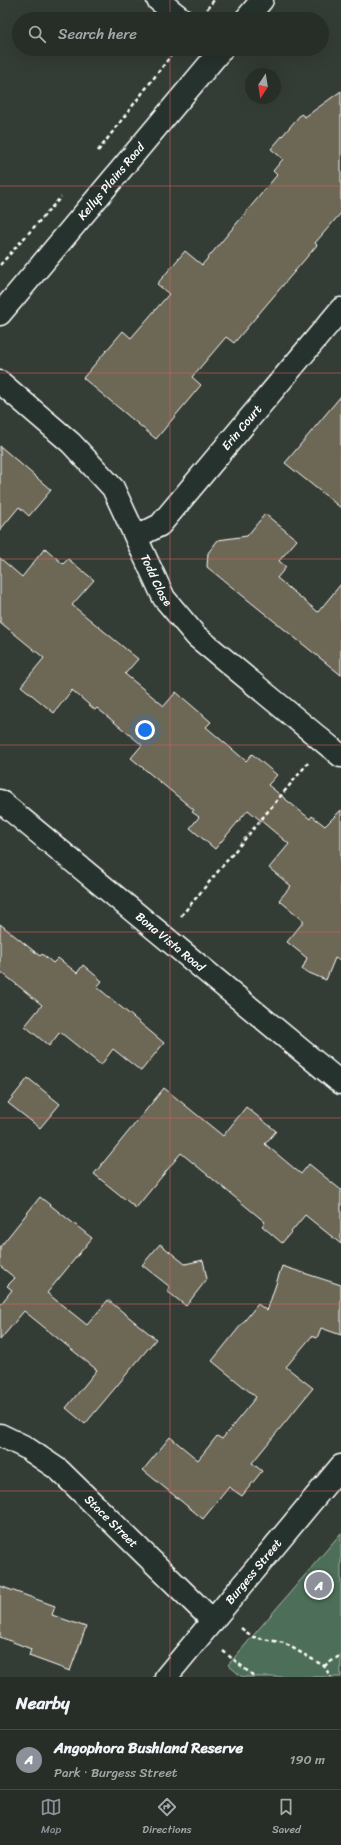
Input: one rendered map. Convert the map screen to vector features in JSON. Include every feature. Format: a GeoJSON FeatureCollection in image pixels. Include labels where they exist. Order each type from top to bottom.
{"type":"FeatureCollection","features":[{"type":"Feature","properties":{"kind":"street"},"geometry":{"type":"LineString","coordinates":[[158,0],[173,12]]}},
{"type":"Feature","properties":{"kind":"street"},"geometry":{"type":"LineString","coordinates":[[252,12],[262,0]]}},
{"type":"Feature","properties":{"kind":"street","name":"Kellys Plains Road"},"geometry":{"type":"LineString","coordinates":[[0,314],[215,56]]}},
{"type":"Feature","properties":{"kind":"street","name":"Erin Court"},"geometry":{"type":"LineString","coordinates":[[136,537],[160,525],[341,309]]}},
{"type":"Feature","properties":{"kind":"street","name":"Todd Close"},"geometry":{"type":"LineString","coordinates":[[0,382],[70,442],[113,488],[164,598],[196,636],[341,756]]}},
{"type":"Feature","properties":{"kind":"street","name":"Bona Vista Road"},"geometry":{"type":"LineString","coordinates":[[0,801],[341,1082]]}},
{"type":"Feature","properties":{"kind":"street","name":"Stace Street"},"geometry":{"type":"LineString","coordinates":[[0,1435],[25,1447],[58,1470],[213,1621]]}},
{"type":"Feature","properties":{"kind":"street","name":"Burgess Street"},"geometry":{"type":"LineString","coordinates":[[166,1677],[341,1466]]}},
{"type":"Feature","properties":{"kind":"path"},"geometry":{"type":"LineString","coordinates":[[207,9],[214,0]]}},
{"type":"Feature","properties":{"kind":"path"},"geometry":{"type":"LineString","coordinates":[[96,155],[171,56]]}},
{"type":"Feature","properties":{"kind":"path"},"geometry":{"type":"LineString","coordinates":[[0,265],[61,196]]}},
{"type":"Feature","properties":{"kind":"path"},"geometry":{"type":"LineString","coordinates":[[180,917],[310,761]]}},
{"type":"Feature","properties":{"kind":"path"},"geometry":{"type":"LineString","coordinates":[[236,1625],[253,1637],[284,1643],[324,1666],[331,1677]]}},
{"type":"Feature","properties":{"kind":"path"},"geometry":{"type":"LineString","coordinates":[[219,1648],[255,1677]]}},
{"type":"Feature","properties":{"kind":"path"},"geometry":{"type":"LineString","coordinates":[[324,1666],[341,1655]]}},
{"type":"Feature","properties":{"kind":"green space"},"geometry":{"type":"Polygon","coordinates":[[[341,1533],[341,1677],[242,1677],[228,1665],[341,1533]]]}},
{"type":"Feature","properties":{"kind":"building"},"geometry":{"type":"Polygon","coordinates":[[[341,91],[341,213],[315,243],[317,245],[234,343],[226,337],[192,377],[201,385],[156,439],[83,378],[123,331],[131,338],[169,294],[157,284],[185,251],[202,265],[277,175],[273,171],[283,159],[271,149],[301,114],[305,117],[341,91]]]}},
{"type":"Feature","properties":{"kind":"building"},"geometry":{"type":"Polygon","coordinates":[[[341,396],[341,508],[285,463],[341,396]]]}},
{"type":"Feature","properties":{"kind":"building"},"geometry":{"type":"Polygon","coordinates":[[[0,446],[51,490],[29,516],[19,507],[0,530],[0,446]]]}},
{"type":"Feature","properties":{"kind":"building"},"geometry":{"type":"Polygon","coordinates":[[[265,514],[297,540],[279,561],[286,567],[277,578],[318,612],[341,584],[341,675],[207,567],[208,553],[218,540],[247,536],[265,514]]]}},
{"type":"Feature","properties":{"kind":"building"},"geometry":{"type":"Polygon","coordinates":[[[45,548],[63,564],[68,559],[94,580],[72,605],[138,659],[125,674],[164,706],[176,692],[211,722],[206,727],[246,761],[252,754],[277,775],[268,785],[310,819],[312,816],[325,826],[341,810],[341,961],[335,958],[326,980],[302,970],[307,958],[287,942],[304,921],[279,900],[291,886],[269,868],[289,844],[248,810],[215,849],[190,828],[199,817],[192,812],[194,810],[131,758],[142,745],[97,708],[95,710],[72,690],[54,713],[21,686],[44,658],[0,622],[0,558],[22,577],[45,548]]]}},
{"type":"Feature","properties":{"kind":"building"},"geometry":{"type":"Polygon","coordinates":[[[0,924],[40,956],[42,954],[53,963],[58,958],[77,973],[83,965],[102,981],[97,987],[164,1043],[141,1071],[113,1049],[101,1065],[60,1032],[49,1046],[25,1026],[42,1005],[0,971],[0,924]]]}},
{"type":"Feature","properties":{"kind":"building"},"geometry":{"type":"Polygon","coordinates":[[[28,1078],[60,1104],[40,1128],[8,1103],[28,1078]]]}},
{"type":"Feature","properties":{"kind":"building"},"geometry":{"type":"Polygon","coordinates":[[[164,1088],[223,1136],[246,1107],[276,1131],[265,1144],[301,1174],[309,1164],[341,1190],[341,1244],[305,1215],[282,1243],[262,1226],[265,1222],[181,1153],[136,1208],[94,1174],[164,1088]]]}},
{"type":"Feature","properties":{"kind":"building"},"geometry":{"type":"Polygon","coordinates":[[[40,1197],[92,1238],[47,1293],[87,1325],[108,1300],[156,1339],[85,1424],[66,1408],[97,1370],[24,1311],[0,1340],[0,1305],[12,1290],[7,1286],[15,1278],[0,1266],[0,1247],[40,1197]]]}},
{"type":"Feature","properties":{"kind":"building"},"geometry":{"type":"Polygon","coordinates":[[[160,1244],[185,1264],[203,1260],[207,1279],[186,1306],[167,1291],[170,1287],[142,1265],[160,1244]]]}},
{"type":"Feature","properties":{"kind":"building"},"geometry":{"type":"Polygon","coordinates":[[[282,1266],[341,1285],[341,1335],[321,1328],[317,1338],[312,1336],[286,1367],[313,1388],[252,1463],[262,1471],[242,1496],[229,1487],[203,1519],[143,1470],[170,1437],[198,1460],[217,1436],[222,1439],[256,1397],[212,1361],[258,1304],[267,1311],[282,1266]]]}},
{"type":"Feature","properties":{"kind":"building"},"geometry":{"type":"Polygon","coordinates":[[[0,1586],[55,1606],[52,1615],[86,1627],[70,1671],[29,1656],[31,1649],[0,1637],[0,1586]]]}},
{"type":"Feature","properties":{"kind":"place","name":"Angophora Bushland Reserve"},"geometry":{"type":"Point","coordinates":[319,1585]}}]}
